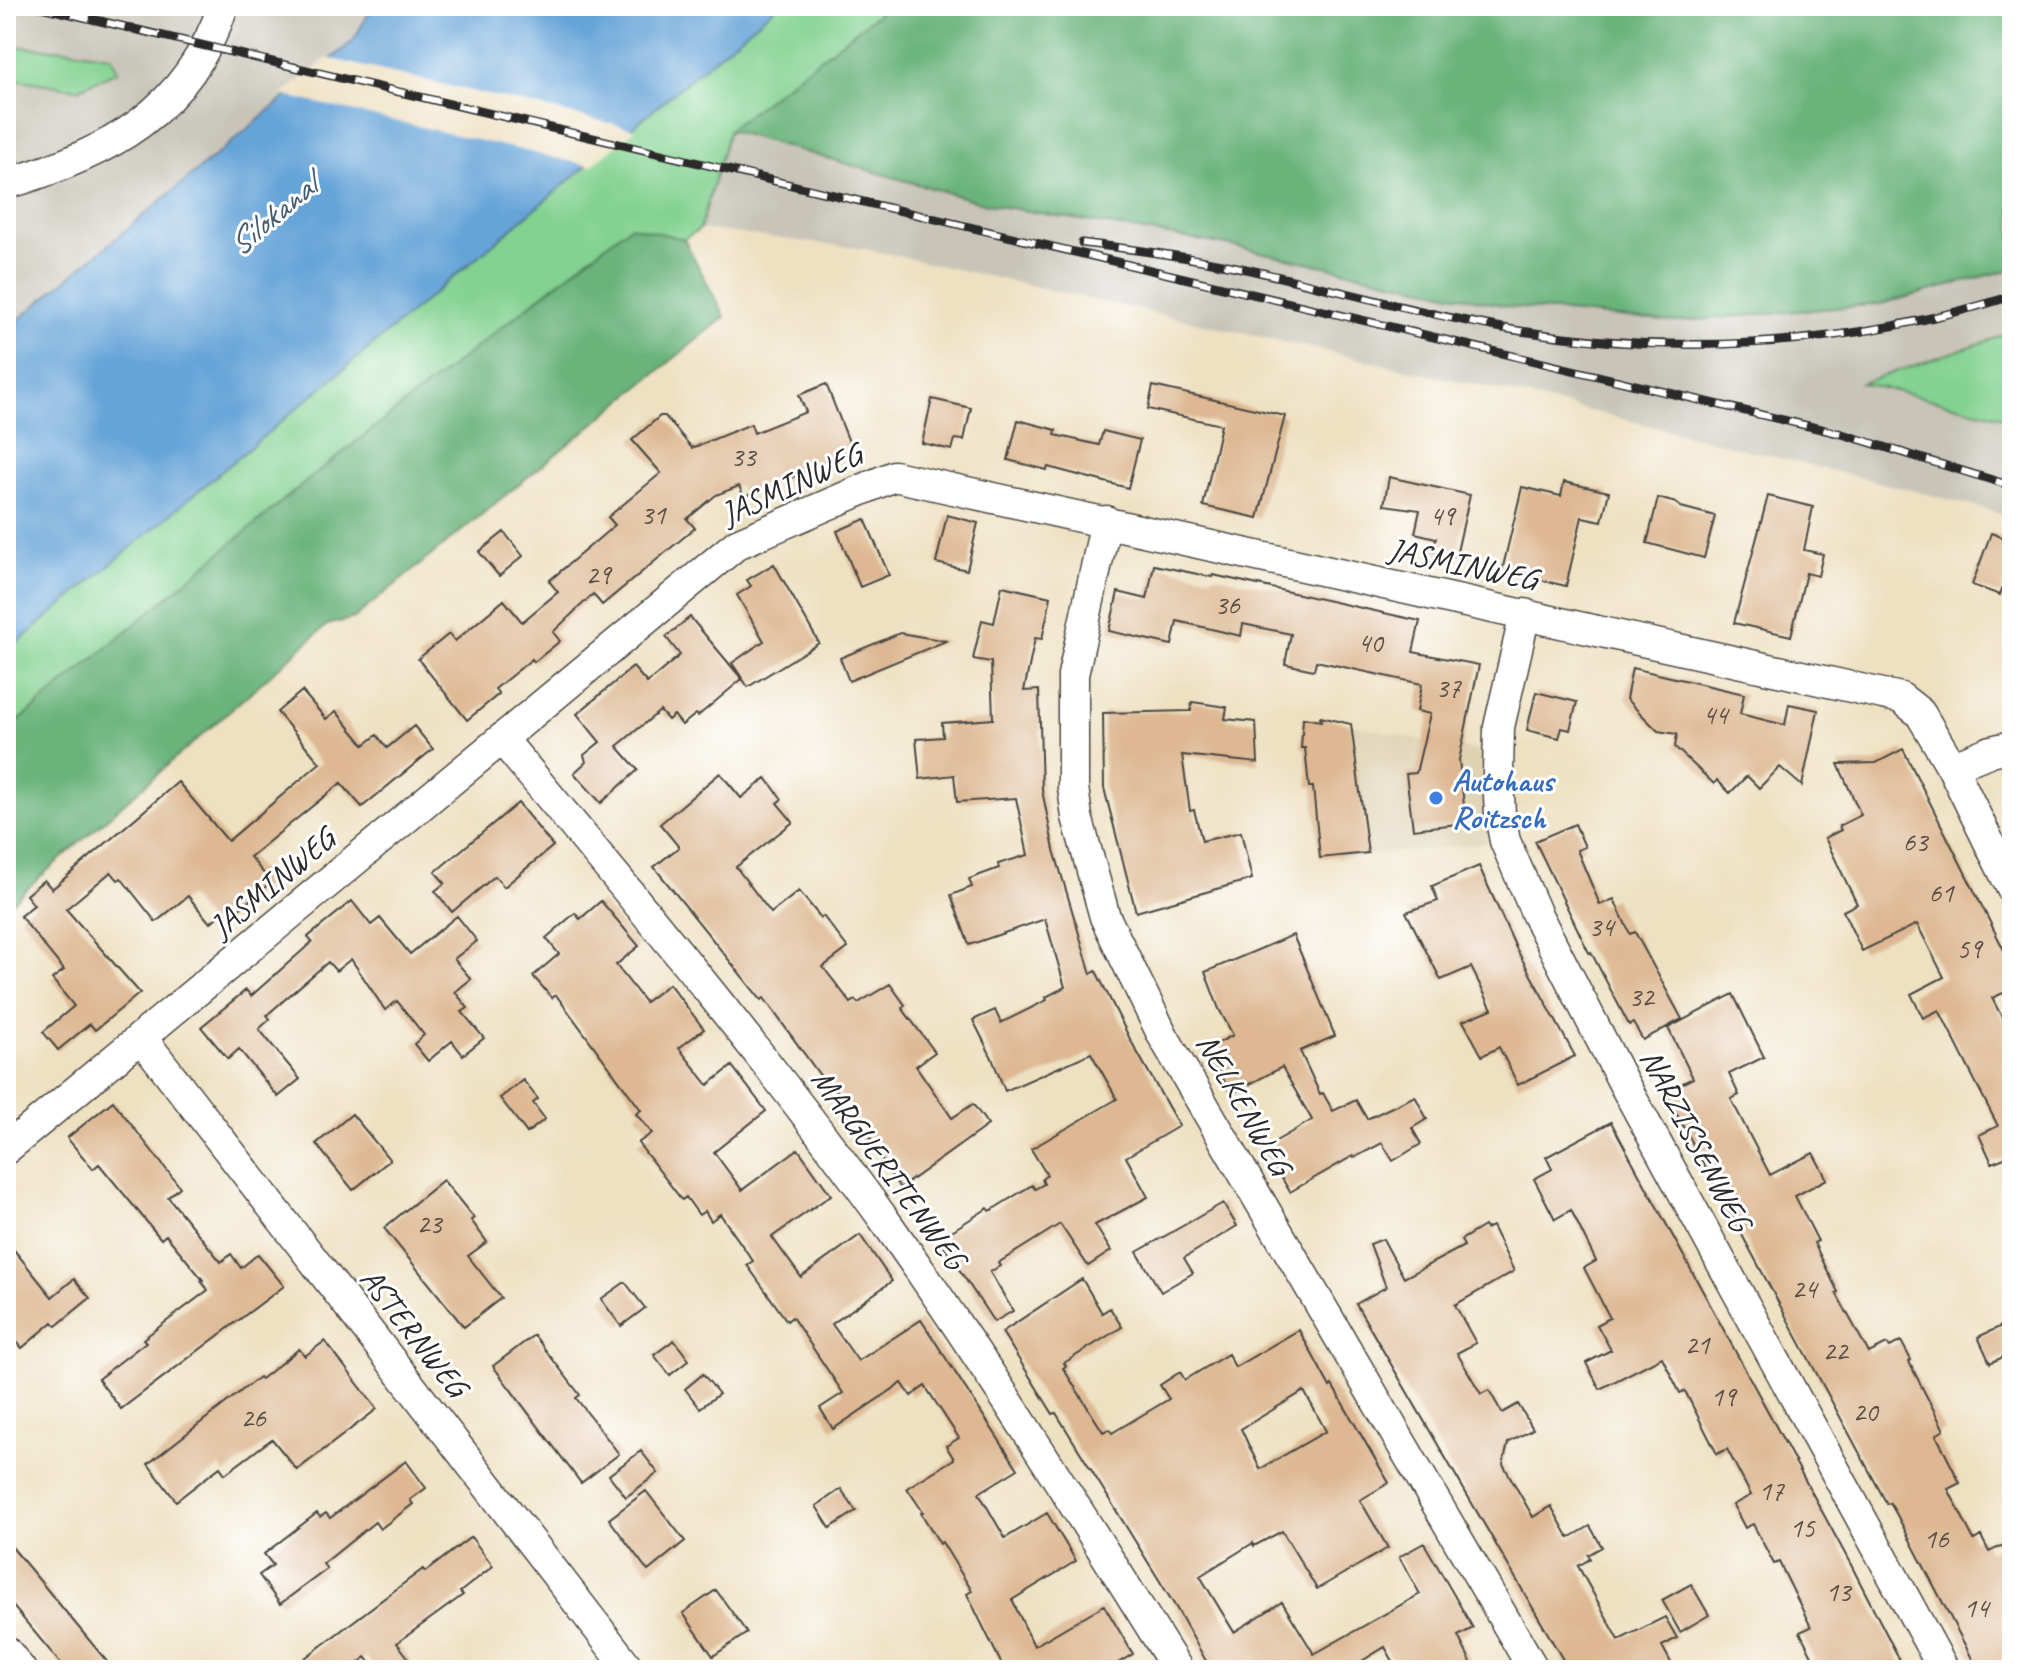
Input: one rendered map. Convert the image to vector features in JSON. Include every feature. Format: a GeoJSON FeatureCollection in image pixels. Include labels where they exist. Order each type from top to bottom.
{"type":"FeatureCollection","features":[{"type":"Feature","properties":{"kind":"street"},"geometry":{"type":"LineString","coordinates":[[6,184],[109,144],[140,125],[176,94],[200,59],[223,6]]}},
{"type":"Feature","properties":{"kind":"street","name":"JASMINWEG"},"geometry":{"type":"LineString","coordinates":[[6,1149],[737,544],[894,476],[1901,698],[1920,713],[1952,767],[2012,889]]}},
{"type":"Feature","properties":{"kind":"street","name":"NELKENWEG"},"geometry":{"type":"LineString","coordinates":[[1106,521],[1073,675],[1073,787],[1077,817],[1105,917],[1163,1036],[1534,1670]]}},
{"type":"Feature","properties":{"kind":"street","name":"NARZISSENWEG"},"geometry":{"type":"LineString","coordinates":[[1525,614],[1499,727],[1498,775],[1505,841],[1537,915],[1624,1084],[1944,1670]]}},
{"type":"Feature","properties":{"kind":"street","name":"MARGUERITENWEG"},"geometry":{"type":"LineString","coordinates":[[502,739],[634,897],[770,1068],[886,1224],[996,1381],[1178,1670]]}},
{"type":"Feature","properties":{"kind":"street"},"geometry":{"type":"LineString","coordinates":[[1952,767],[2012,746]]}},
{"type":"Feature","properties":{"kind":"street","name":"ASTERNWEG"},"geometry":{"type":"LineString","coordinates":[[141,1037],[630,1670]]}},
{"type":"Feature","properties":{"kind":"street"},"geometry":{"type":"LineString","coordinates":[[6,1651],[21,1670]]}},
{"type":"Feature","properties":{"kind":"shaded area"},"geometry":{"type":"Polygon","coordinates":[[[6,6],[379,6],[367,16],[353,41],[6,330],[6,6]]]}},
{"type":"Feature","properties":{"kind":"shaded area"},"geometry":{"type":"Polygon","coordinates":[[[728,130],[987,204],[1232,246],[1511,307],[1673,322],[1881,304],[2012,269],[2012,330],[1863,383],[2012,419],[2012,518],[1971,505],[1562,404],[866,249],[700,229],[728,130]]]}},
{"type":"Feature","properties":{"kind":"shaded area"},"geometry":{"type":"Polygon","coordinates":[[[1319,717],[1447,746],[1484,751],[1498,842],[1336,859],[1319,717]]]}},
{"type":"Feature","properties":{"kind":"green space"},"geometry":{"type":"Polygon","coordinates":[[[777,6],[888,6],[729,130],[700,229],[684,239],[630,226],[298,488],[6,732],[6,652],[777,6]]]}},
{"type":"Feature","properties":{"kind":"green space"},"geometry":{"type":"Polygon","coordinates":[[[888,6],[2012,6],[2012,269],[1881,304],[1673,322],[1511,307],[1232,246],[987,204],[728,130],[888,6]]]}},
{"type":"Feature","properties":{"kind":"green space"},"geometry":{"type":"Polygon","coordinates":[[[6,46],[111,56],[118,71],[77,89],[6,78],[6,46]]]}},
{"type":"Feature","properties":{"kind":"green space"},"geometry":{"type":"Polygon","coordinates":[[[630,226],[684,239],[725,317],[354,618],[327,625],[6,907],[6,732],[298,488],[630,226]]]}},
{"type":"Feature","properties":{"kind":"green space"},"geometry":{"type":"Polygon","coordinates":[[[2012,330],[2012,419],[1862,383],[1995,338],[2012,330]]]}},
{"type":"Feature","properties":{"kind":"water","name":"Silokanal"},"geometry":{"type":"Polygon","coordinates":[[[379,6],[777,6],[6,652],[6,330],[353,41],[367,16],[379,6]]]}},
{"type":"Feature","properties":{"kind":"pier"},"geometry":{"type":"Polygon","coordinates":[[[327,58],[636,129],[591,166],[282,95],[327,58]]]}},
{"type":"Feature","properties":{"kind":"building"},"geometry":{"type":"Polygon","coordinates":[[[826,384],[853,452],[744,497],[739,486],[716,495],[687,519],[695,528],[602,605],[593,594],[553,632],[560,641],[495,689],[499,694],[467,720],[418,659],[449,634],[455,641],[504,600],[522,622],[558,592],[549,581],[615,525],[608,517],[661,473],[632,440],[660,416],[665,416],[692,448],[751,424],[754,433],[806,412],[799,395],[826,384]]]}},
{"type":"Feature","properties":{"kind":"building"},"geometry":{"type":"Polygon","coordinates":[[[1153,386],[1285,416],[1258,518],[1203,506],[1221,425],[1148,409],[1153,386]]]}},
{"type":"Feature","properties":{"kind":"building"},"geometry":{"type":"Polygon","coordinates":[[[932,399],[971,408],[964,440],[955,439],[952,450],[922,443],[932,399]]]}},
{"type":"Feature","properties":{"kind":"building"},"geometry":{"type":"Polygon","coordinates":[[[1018,420],[1056,430],[1055,435],[1099,445],[1103,431],[1140,440],[1128,488],[1008,460],[1018,420]]]}},
{"type":"Feature","properties":{"kind":"building"},"geometry":{"type":"Polygon","coordinates":[[[1389,477],[1470,495],[1456,556],[1433,551],[1436,538],[1415,533],[1420,510],[1384,505],[1389,477]]]}},
{"type":"Feature","properties":{"kind":"building"},"geometry":{"type":"Polygon","coordinates":[[[1564,482],[1609,492],[1602,521],[1582,517],[1566,586],[1502,571],[1522,487],[1561,496],[1564,482]]]}},
{"type":"Feature","properties":{"kind":"building"},"geometry":{"type":"Polygon","coordinates":[[[1768,496],[1813,507],[1804,550],[1823,554],[1818,576],[1806,573],[1791,636],[1734,623],[1768,496]]]}},
{"type":"Feature","properties":{"kind":"building"},"geometry":{"type":"Polygon","coordinates":[[[1658,498],[1715,516],[1704,558],[1647,543],[1658,498]]]}},
{"type":"Feature","properties":{"kind":"building"},"geometry":{"type":"Polygon","coordinates":[[[947,515],[978,523],[967,570],[936,563],[947,515]]]}},
{"type":"Feature","properties":{"kind":"building"},"geometry":{"type":"Polygon","coordinates":[[[865,519],[889,575],[860,587],[837,531],[865,519]]]}},
{"type":"Feature","properties":{"kind":"building"},"geometry":{"type":"Polygon","coordinates":[[[504,532],[523,556],[499,576],[479,552],[504,532]]]}},
{"type":"Feature","properties":{"kind":"building"},"geometry":{"type":"Polygon","coordinates":[[[1991,533],[2012,541],[2012,562],[2000,595],[1972,585],[1991,533]]]}},
{"type":"Feature","properties":{"kind":"building"},"geometry":{"type":"Polygon","coordinates":[[[774,564],[819,643],[748,687],[732,663],[764,641],[737,595],[751,586],[747,580],[774,564]]]}},
{"type":"Feature","properties":{"kind":"building"},"geometry":{"type":"Polygon","coordinates":[[[1154,565],[1420,621],[1413,652],[1479,665],[1459,760],[1466,823],[1413,829],[1406,774],[1416,773],[1430,714],[1417,711],[1422,684],[1316,661],[1314,670],[1285,664],[1291,634],[1243,624],[1241,636],[1177,621],[1172,645],[1109,631],[1118,592],[1147,599],[1154,565]]]}},
{"type":"Feature","properties":{"kind":"building"},"geometry":{"type":"Polygon","coordinates":[[[1002,586],[1051,597],[1042,639],[1035,638],[1024,691],[1039,690],[1042,790],[1054,850],[1091,974],[1096,971],[1179,1126],[1126,1157],[1148,1197],[1095,1225],[1111,1251],[1088,1266],[1060,1224],[998,1263],[1000,1266],[990,1272],[1013,1311],[994,1322],[939,1239],[988,1208],[990,1211],[1032,1185],[1035,1189],[1044,1184],[1042,1179],[1047,1175],[1031,1149],[1117,1099],[1091,1053],[1005,1091],[973,1020],[995,1010],[1001,1023],[1047,1000],[1046,997],[1065,987],[1045,919],[969,945],[951,895],[972,887],[969,879],[999,868],[998,864],[1028,855],[1016,798],[957,802],[954,775],[920,779],[916,739],[943,737],[942,723],[993,719],[991,662],[973,659],[982,620],[994,623],[1002,586]]]}},
{"type":"Feature","properties":{"kind":"building"},"geometry":{"type":"Polygon","coordinates":[[[690,617],[742,679],[698,716],[696,714],[682,725],[674,715],[668,720],[660,711],[617,746],[638,770],[601,803],[574,773],[586,762],[584,755],[600,742],[577,714],[633,667],[647,683],[680,655],[666,637],[690,617]]]}},
{"type":"Feature","properties":{"kind":"building"},"geometry":{"type":"Polygon","coordinates":[[[900,633],[946,641],[849,681],[840,658],[900,633]]]}},
{"type":"Feature","properties":{"kind":"building"},"geometry":{"type":"Polygon","coordinates":[[[1632,668],[1744,694],[1740,714],[1785,725],[1789,704],[1818,710],[1802,786],[1780,767],[1759,788],[1747,776],[1730,793],[1717,780],[1714,784],[1675,747],[1677,734],[1658,731],[1626,699],[1632,668]]]}},
{"type":"Feature","properties":{"kind":"building"},"geometry":{"type":"Polygon","coordinates":[[[302,691],[326,719],[336,711],[364,745],[377,735],[387,748],[414,726],[433,749],[362,807],[341,783],[250,857],[271,882],[229,918],[223,912],[210,923],[188,896],[156,922],[121,878],[118,880],[111,872],[66,909],[140,993],[95,1030],[90,1024],[58,1050],[43,1032],[74,1006],[52,979],[64,970],[20,916],[34,905],[26,895],[44,880],[52,889],[178,782],[228,841],[320,763],[277,712],[302,691]]]}},
{"type":"Feature","properties":{"kind":"building"},"geometry":{"type":"Polygon","coordinates":[[[1536,692],[1577,702],[1570,730],[1562,728],[1559,738],[1527,730],[1536,692]]]}},
{"type":"Feature","properties":{"kind":"building"},"geometry":{"type":"Polygon","coordinates":[[[1192,702],[1227,707],[1225,719],[1256,722],[1258,763],[1182,755],[1190,811],[1194,810],[1202,841],[1241,832],[1252,879],[1136,912],[1104,788],[1103,713],[1191,711],[1192,702]]]}},
{"type":"Feature","properties":{"kind":"building"},"geometry":{"type":"Polygon","coordinates":[[[1320,717],[1351,724],[1368,853],[1320,858],[1313,787],[1309,787],[1305,748],[1301,748],[1303,718],[1321,721],[1320,717]]]}},
{"type":"Feature","properties":{"kind":"building"},"geometry":{"type":"Polygon","coordinates":[[[1903,749],[2012,966],[2012,989],[1992,998],[2012,1037],[2012,1155],[1992,1163],[1979,1135],[1998,1126],[1939,1010],[1923,1018],[1911,994],[1944,977],[1917,924],[1862,951],[1843,911],[1857,904],[1825,838],[1841,830],[1839,826],[1861,815],[1838,764],[1876,763],[1903,749]]]}},
{"type":"Feature","properties":{"kind":"building"},"geometry":{"type":"Polygon","coordinates":[[[720,773],[741,798],[766,778],[782,799],[777,803],[793,822],[736,867],[771,913],[799,891],[848,948],[823,967],[851,1003],[855,1000],[858,1003],[890,984],[905,1005],[902,1008],[935,1052],[916,1066],[952,1118],[973,1104],[988,1125],[900,1188],[869,1141],[872,1140],[836,1089],[832,1092],[764,998],[761,1000],[654,867],[679,847],[660,824],[720,773]]]}},
{"type":"Feature","properties":{"kind":"building"},"geometry":{"type":"Polygon","coordinates":[[[518,803],[553,846],[504,887],[495,876],[452,912],[435,891],[445,883],[435,872],[518,803]]]}},
{"type":"Feature","properties":{"kind":"building"},"geometry":{"type":"Polygon","coordinates":[[[1575,824],[1585,847],[1577,850],[1600,905],[1614,899],[1630,934],[1635,932],[1682,1019],[1643,1040],[1633,1023],[1629,1025],[1589,953],[1535,841],[1575,824]]]}},
{"type":"Feature","properties":{"kind":"building"},"geometry":{"type":"Polygon","coordinates":[[[1479,866],[1516,948],[1575,1056],[1518,1085],[1499,1047],[1482,1056],[1463,1021],[1492,1009],[1471,967],[1441,980],[1406,912],[1438,901],[1432,886],[1479,866]]]}},
{"type":"Feature","properties":{"kind":"building"},"geometry":{"type":"Polygon","coordinates":[[[352,901],[371,925],[380,918],[410,954],[457,916],[477,941],[454,959],[471,979],[455,992],[468,1008],[462,1012],[484,1038],[463,1055],[452,1041],[428,1061],[414,1044],[424,1035],[397,1001],[385,1010],[351,959],[336,971],[328,962],[267,1015],[270,1019],[259,1029],[300,1079],[278,1097],[239,1049],[228,1059],[201,1027],[246,990],[251,996],[312,942],[308,937],[352,901]]]}},
{"type":"Feature","properties":{"kind":"building"},"geometry":{"type":"Polygon","coordinates":[[[601,901],[639,946],[616,965],[645,1002],[669,984],[704,1029],[679,1048],[708,1085],[732,1066],[766,1111],[714,1152],[742,1190],[798,1149],[831,1195],[772,1237],[801,1277],[860,1235],[892,1281],[832,1324],[858,1361],[921,1320],[1018,1469],[979,1493],[1005,1538],[1047,1513],[1076,1561],[1012,1600],[1034,1646],[1104,1605],[1133,1654],[1106,1670],[994,1670],[1002,1665],[967,1594],[972,1591],[907,1488],[954,1459],[946,1446],[959,1438],[925,1386],[911,1396],[902,1383],[833,1429],[820,1408],[843,1393],[792,1317],[787,1321],[747,1265],[753,1261],[720,1214],[711,1221],[705,1211],[699,1215],[686,1197],[682,1200],[638,1143],[652,1133],[636,1114],[641,1110],[556,995],[552,998],[533,976],[559,954],[546,938],[575,913],[580,919],[601,901]]]}},
{"type":"Feature","properties":{"kind":"building"},"geometry":{"type":"Polygon","coordinates":[[[1293,935],[1335,1036],[1300,1051],[1320,1094],[1323,1093],[1333,1111],[1356,1100],[1367,1119],[1415,1096],[1427,1119],[1412,1128],[1421,1144],[1393,1161],[1382,1143],[1290,1192],[1264,1148],[1312,1120],[1282,1067],[1231,1094],[1207,1049],[1233,1035],[1205,972],[1293,935]]]}},
{"type":"Feature","properties":{"kind":"building"},"geometry":{"type":"Polygon","coordinates":[[[1733,994],[1764,1057],[1729,1074],[1739,1095],[1731,1099],[1770,1175],[1813,1153],[1827,1179],[1795,1196],[1818,1241],[1814,1243],[1836,1293],[1869,1353],[1901,1341],[1944,1430],[1936,1435],[1960,1483],[1948,1489],[1974,1540],[1981,1536],[1989,1552],[2012,1541],[2012,1670],[1978,1670],[1897,1515],[1890,1503],[1887,1504],[1665,1092],[1693,1078],[1668,1028],[1733,994]]]}},
{"type":"Feature","properties":{"kind":"building"},"geometry":{"type":"Polygon","coordinates":[[[523,1080],[538,1099],[533,1103],[545,1119],[527,1133],[500,1098],[523,1080]]]}},
{"type":"Feature","properties":{"kind":"building"},"geometry":{"type":"Polygon","coordinates":[[[113,1101],[180,1187],[168,1197],[221,1262],[231,1254],[241,1268],[258,1254],[284,1286],[121,1409],[98,1379],[146,1342],[143,1339],[208,1290],[166,1235],[161,1239],[99,1164],[93,1169],[67,1138],[113,1101]]]}},
{"type":"Feature","properties":{"kind":"building"},"geometry":{"type":"Polygon","coordinates":[[[352,1114],[390,1160],[353,1190],[316,1144],[352,1114]]]}},
{"type":"Feature","properties":{"kind":"building"},"geometry":{"type":"Polygon","coordinates":[[[1611,1122],[1905,1670],[1819,1670],[1800,1632],[1811,1627],[1779,1562],[1774,1564],[1753,1524],[1745,1528],[1733,1505],[1751,1495],[1727,1449],[1717,1454],[1685,1391],[1680,1393],[1662,1357],[1600,1389],[1586,1363],[1611,1350],[1597,1325],[1610,1318],[1584,1268],[1596,1261],[1571,1210],[1555,1219],[1534,1179],[1552,1169],[1546,1157],[1611,1122]]]}},
{"type":"Feature","properties":{"kind":"building"},"geometry":{"type":"Polygon","coordinates":[[[443,1180],[474,1218],[471,1220],[487,1242],[468,1256],[501,1298],[464,1327],[384,1228],[443,1180]]]}},
{"type":"Feature","properties":{"kind":"building"},"geometry":{"type":"Polygon","coordinates":[[[1223,1203],[1237,1226],[1184,1258],[1193,1273],[1161,1292],[1137,1252],[1223,1203]]]}},
{"type":"Feature","properties":{"kind":"building"},"geometry":{"type":"Polygon","coordinates":[[[1484,1226],[1486,1229],[1492,1226],[1514,1271],[1455,1305],[1476,1343],[1457,1353],[1481,1394],[1489,1390],[1502,1413],[1518,1404],[1533,1429],[1508,1443],[1503,1464],[1533,1517],[1551,1506],[1569,1538],[1590,1526],[1602,1547],[1588,1555],[1590,1559],[1578,1566],[1619,1640],[1665,1617],[1677,1638],[1662,1646],[1675,1670],[1569,1670],[1356,1304],[1386,1287],[1370,1244],[1383,1239],[1404,1278],[1464,1246],[1461,1240],[1484,1226]]]}},
{"type":"Feature","properties":{"kind":"building"},"geometry":{"type":"Polygon","coordinates":[[[6,1240],[52,1297],[74,1279],[90,1298],[56,1326],[53,1322],[22,1348],[6,1329],[6,1240]]]}},
{"type":"Feature","properties":{"kind":"building"},"geometry":{"type":"Polygon","coordinates":[[[1082,1279],[1102,1313],[1110,1308],[1122,1327],[1064,1363],[1066,1366],[1063,1368],[1103,1432],[1109,1429],[1112,1433],[1169,1399],[1160,1385],[1180,1372],[1185,1380],[1228,1354],[1235,1367],[1299,1330],[1389,1483],[1360,1500],[1388,1548],[1317,1589],[1282,1531],[1254,1546],[1253,1543],[1200,1576],[1234,1632],[1282,1602],[1314,1654],[1420,1594],[1399,1557],[1424,1543],[1473,1628],[1458,1636],[1475,1670],[1398,1670],[1385,1647],[1347,1670],[1211,1670],[1056,1413],[1053,1414],[1002,1332],[1082,1279]],[[1304,1391],[1241,1429],[1260,1469],[1326,1431],[1304,1391]]]}},
{"type":"Feature","properties":{"kind":"building"},"geometry":{"type":"Polygon","coordinates":[[[625,1282],[645,1308],[621,1326],[601,1299],[625,1282]]]}},
{"type":"Feature","properties":{"kind":"building"},"geometry":{"type":"Polygon","coordinates":[[[2012,1321],[2012,1353],[1990,1363],[1978,1337],[2012,1321]]]}},
{"type":"Feature","properties":{"kind":"building"},"geometry":{"type":"Polygon","coordinates":[[[534,1335],[580,1395],[576,1398],[619,1454],[581,1483],[493,1366],[534,1335]]]}},
{"type":"Feature","properties":{"kind":"building"},"geometry":{"type":"Polygon","coordinates":[[[674,1340],[689,1360],[670,1375],[654,1355],[674,1340]]]}},
{"type":"Feature","properties":{"kind":"building"},"geometry":{"type":"Polygon","coordinates":[[[325,1341],[377,1409],[297,1470],[272,1439],[225,1474],[220,1467],[176,1501],[148,1464],[299,1349],[305,1356],[325,1341]]]}},
{"type":"Feature","properties":{"kind":"building"},"geometry":{"type":"Polygon","coordinates":[[[703,1374],[719,1394],[700,1408],[685,1389],[703,1374]]]}},
{"type":"Feature","properties":{"kind":"building"},"geometry":{"type":"Polygon","coordinates":[[[641,1451],[658,1473],[626,1497],[609,1475],[641,1451]]]}},
{"type":"Feature","properties":{"kind":"building"},"geometry":{"type":"Polygon","coordinates":[[[406,1461],[426,1488],[410,1500],[413,1504],[380,1529],[375,1522],[323,1564],[327,1569],[280,1604],[259,1575],[273,1565],[264,1554],[317,1513],[320,1517],[326,1513],[330,1518],[406,1461]]]}},
{"type":"Feature","properties":{"kind":"building"},"geometry":{"type":"Polygon","coordinates":[[[841,1489],[856,1511],[830,1528],[816,1506],[841,1489]]]}},
{"type":"Feature","properties":{"kind":"building"},"geometry":{"type":"Polygon","coordinates":[[[646,1491],[685,1541],[648,1571],[609,1519],[646,1491]]]}},
{"type":"Feature","properties":{"kind":"building"},"geometry":{"type":"Polygon","coordinates":[[[471,1537],[493,1566],[460,1592],[463,1595],[397,1643],[410,1660],[397,1670],[377,1670],[366,1657],[349,1670],[289,1670],[423,1569],[425,1572],[471,1537]]]}},
{"type":"Feature","properties":{"kind":"building"},"geometry":{"type":"Polygon","coordinates":[[[6,1540],[114,1670],[66,1670],[6,1598],[6,1540]]]}},
{"type":"Feature","properties":{"kind":"building"},"geometry":{"type":"Polygon","coordinates":[[[1691,1584],[1709,1615],[1680,1632],[1662,1600],[1691,1584]]]}},
{"type":"Feature","properties":{"kind":"building"},"geometry":{"type":"Polygon","coordinates":[[[716,1590],[747,1633],[713,1656],[683,1613],[716,1590]]]}},
{"type":"Feature","properties":{"kind":"railway"},"geometry":{"type":"LineString","coordinates":[[37,6],[1842,434],[2012,486]]}},
{"type":"Feature","properties":{"kind":"railway"},"geometry":{"type":"LineString","coordinates":[[1082,243],[1232,266],[1497,327],[1626,343],[1692,345],[1822,337],[1950,314],[2012,296]]}},
{"type":"Feature","properties":{"kind":"place","name":"Autohaus Roitzsch"},"geometry":{"type":"Point","coordinates":[1436,798]}}]}
